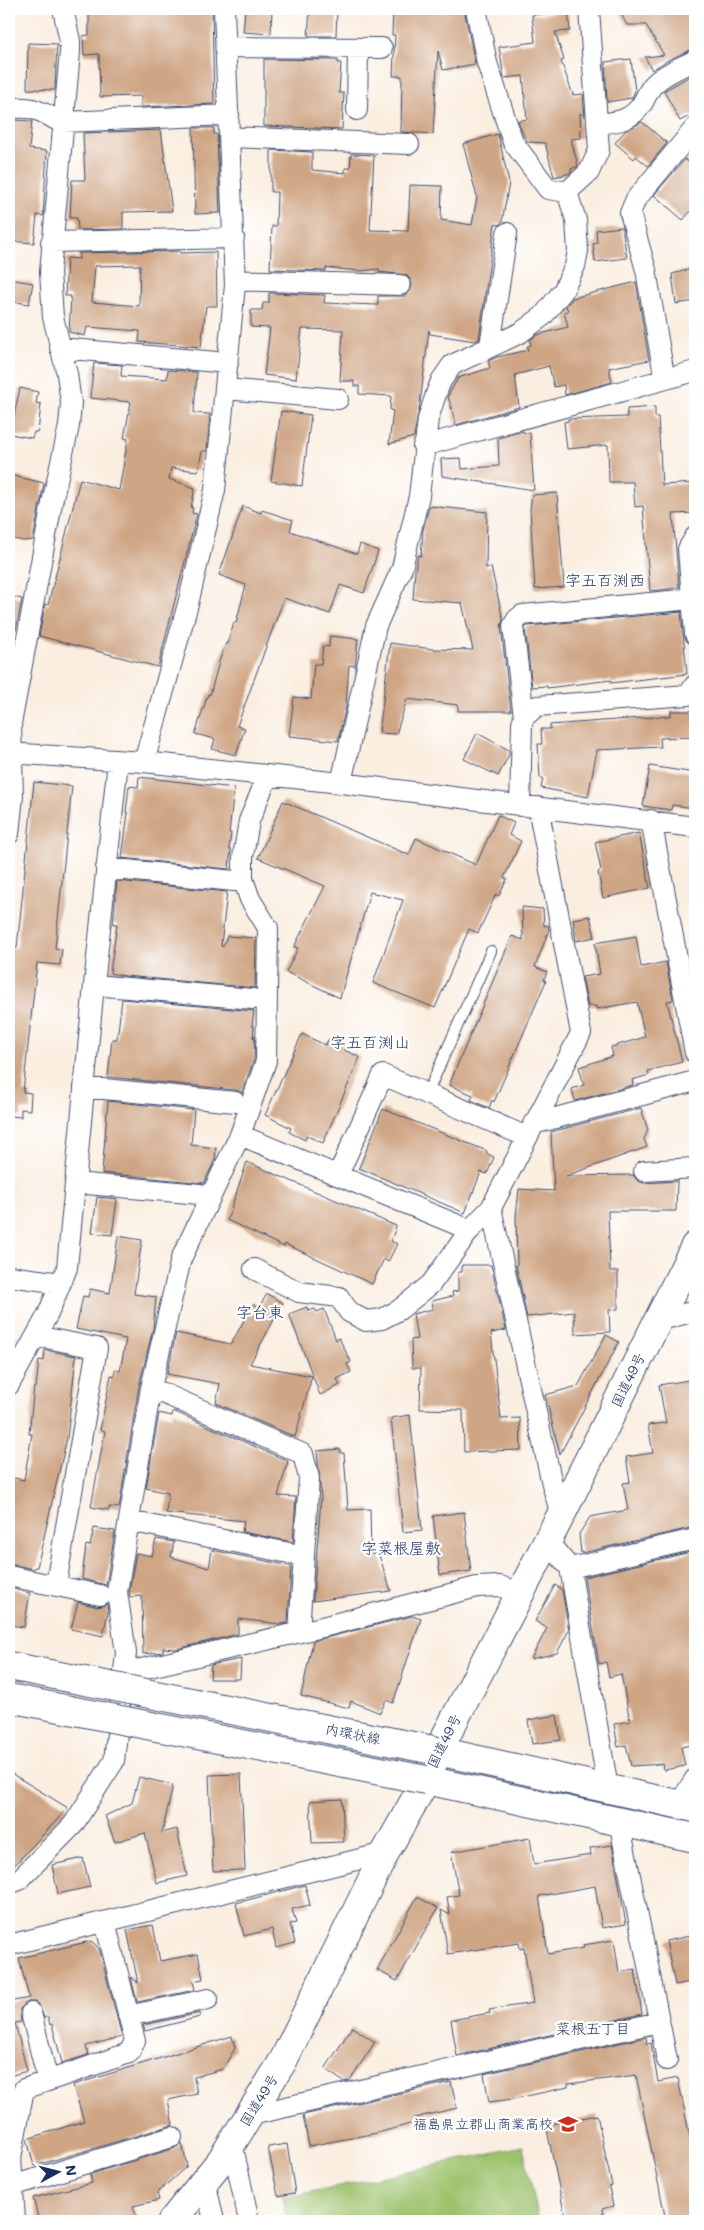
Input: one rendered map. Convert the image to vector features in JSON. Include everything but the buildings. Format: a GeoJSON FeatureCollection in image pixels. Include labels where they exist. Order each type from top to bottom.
{"type":"FeatureCollection","features":[{"type":"Feature","properties":{"kind":"main road","name":"国道49号"},"geometry":{"type":"LineString","coordinates":[[172,2221],[205,2181],[232,2143],[251,2115],[288,2052],[385,1853],[426,1780],[438,1751],[561,1515],[695,1246]]}},
{"type":"Feature","properties":{"kind":"main road","name":"内環状線"},"geometry":{"type":"LineString","coordinates":[[9,1666],[438,1751],[687,1806]]}},
{"type":"Feature","properties":{"kind":"main road"},"geometry":{"type":"LineString","coordinates":[[9,1698],[426,1780],[695,1838]]}},
{"type":"Feature","properties":{"kind":"street"},"geometry":{"type":"LineString","coordinates":[[9,834],[13,796],[9,753],[11,724],[52,503],[69,426],[71,403],[67,374],[51,301],[51,242],[70,42],[63,9]]}},
{"type":"Feature","properties":{"kind":"street"},"geometry":{"type":"LineString","coordinates":[[144,762],[204,541],[215,490],[235,280],[224,9]]}},
{"type":"Feature","properties":{"kind":"street"},"geometry":{"type":"LineString","coordinates":[[476,9],[487,63],[513,142],[548,189],[567,192]]}},
{"type":"Feature","properties":{"kind":"street"},"geometry":{"type":"LineString","coordinates":[[567,192],[589,172],[600,150],[589,9]]}},
{"type":"Feature","properties":{"kind":"street"},"geometry":{"type":"LineString","coordinates":[[226,47],[382,48]]}},
{"type":"Feature","properties":{"kind":"street"},"geometry":{"type":"LineString","coordinates":[[357,110],[358,48]]}},
{"type":"Feature","properties":{"kind":"street"},"geometry":{"type":"LineString","coordinates":[[598,124],[622,122],[629,118],[639,108],[654,84],[661,78],[695,60]]}},
{"type":"Feature","properties":{"kind":"street"},"geometry":{"type":"LineString","coordinates":[[9,108],[36,108],[58,122],[229,115]]}},
{"type":"Feature","properties":{"kind":"street"},"geometry":{"type":"LineString","coordinates":[[663,379],[663,368],[646,270],[631,220],[631,210],[636,199],[695,128]]}},
{"type":"Feature","properties":{"kind":"street"},"geometry":{"type":"LineString","coordinates":[[230,137],[409,144]]}},
{"type":"Feature","properties":{"kind":"street"},"geometry":{"type":"LineString","coordinates":[[341,783],[376,626],[402,568],[419,496],[423,446],[432,406],[452,365],[490,346],[509,339],[543,316],[569,280],[578,250],[578,232],[567,192]]}},
{"type":"Feature","properties":{"kind":"street"},"geometry":{"type":"LineString","coordinates":[[490,346],[507,233]]}},
{"type":"Feature","properties":{"kind":"street"},"geometry":{"type":"LineString","coordinates":[[51,242],[234,238]]}},
{"type":"Feature","properties":{"kind":"street"},"geometry":{"type":"LineString","coordinates":[[235,280],[400,285]]}},
{"type":"Feature","properties":{"kind":"street"},"geometry":{"type":"LineString","coordinates":[[60,348],[228,363]]}},
{"type":"Feature","properties":{"kind":"street"},"geometry":{"type":"LineString","coordinates":[[423,446],[695,371]]}},
{"type":"Feature","properties":{"kind":"street"},"geometry":{"type":"LineString","coordinates":[[225,389],[338,399]]}},
{"type":"Feature","properties":{"kind":"street"},"geometry":{"type":"LineString","coordinates":[[695,537],[688,549],[695,634]]}},
{"type":"Feature","properties":{"kind":"street"},"geometry":{"type":"LineString","coordinates":[[254,1269],[299,1292],[338,1297],[349,1312],[366,1321],[382,1319],[399,1310],[431,1284],[470,1230],[491,1208],[581,1034],[529,806],[522,723],[524,717],[513,626],[522,615],[692,599]]}},
{"type":"Feature","properties":{"kind":"street"},"geometry":{"type":"LineString","coordinates":[[524,717],[537,706],[688,695],[695,685]]}},
{"type":"Feature","properties":{"kind":"street"},"geometry":{"type":"LineString","coordinates":[[9,753],[144,762],[268,775],[695,826]]}},
{"type":"Feature","properties":{"kind":"street"},"geometry":{"type":"LineString","coordinates":[[9,1385],[36,1336],[67,1268],[118,761]]}},
{"type":"Feature","properties":{"kind":"street"},"geometry":{"type":"LineString","coordinates":[[9,1884],[19,1880],[73,1826],[114,1761],[126,1653],[117,1592],[151,1388],[181,1260],[240,1135],[266,1061],[268,928],[245,886],[242,857],[249,821],[268,775]]}},
{"type":"Feature","properties":{"kind":"street"},"geometry":{"type":"LineString","coordinates":[[651,820],[695,1053]]}},
{"type":"Feature","properties":{"kind":"street"},"geometry":{"type":"LineString","coordinates":[[106,868],[234,881]]}},
{"type":"Feature","properties":{"kind":"street"},"geometry":{"type":"LineString","coordinates":[[94,985],[253,999]]}},
{"type":"Feature","properties":{"kind":"street"},"geometry":{"type":"LineString","coordinates":[[338,1176],[383,1075],[427,1094],[530,1131],[695,1081]]}},
{"type":"Feature","properties":{"kind":"street"},"geometry":{"type":"LineString","coordinates":[[84,1087],[235,1102]]}},
{"type":"Feature","properties":{"kind":"street"},"geometry":{"type":"LineString","coordinates":[[240,1135],[470,1230]]}},
{"type":"Feature","properties":{"kind":"street"},"geometry":{"type":"LineString","coordinates":[[644,1171],[695,1168]]}},
{"type":"Feature","properties":{"kind":"street"},"geometry":{"type":"LineString","coordinates":[[75,1183],[200,1194]]}},
{"type":"Feature","properties":{"kind":"street"},"geometry":{"type":"LineString","coordinates":[[491,1208],[552,1484],[561,1515]]}},
{"type":"Feature","properties":{"kind":"street"},"geometry":{"type":"LineString","coordinates":[[9,1276],[61,1283]]}},
{"type":"Feature","properties":{"kind":"street"},"geometry":{"type":"LineString","coordinates":[[658,1321],[695,1311]]}},
{"type":"Feature","properties":{"kind":"street"},"geometry":{"type":"LineString","coordinates":[[36,1336],[96,1348],[56,1584]]}},
{"type":"Feature","properties":{"kind":"street"},"geometry":{"type":"LineString","coordinates":[[151,1388],[303,1454],[309,1478],[299,1632]]}},
{"type":"Feature","properties":{"kind":"street"},"geometry":{"type":"LineString","coordinates":[[129,1522],[304,1556]]}},
{"type":"Feature","properties":{"kind":"street"},"geometry":{"type":"LineString","coordinates":[[570,1568],[695,1539]]}},
{"type":"Feature","properties":{"kind":"street"},"geometry":{"type":"LineString","coordinates":[[547,1541],[570,1568],[608,1788]]}},
{"type":"Feature","properties":{"kind":"street"},"geometry":{"type":"LineString","coordinates":[[9,1576],[56,1584],[100,1595]]}},
{"type":"Feature","properties":{"kind":"street"},"geometry":{"type":"LineString","coordinates":[[124,1673],[299,1632],[477,1587],[500,1586],[519,1593]]}},
{"type":"Feature","properties":{"kind":"street"},"geometry":{"type":"LineString","coordinates":[[687,1806],[695,1778]]}},
{"type":"Feature","properties":{"kind":"street"},"geometry":{"type":"LineString","coordinates":[[619,1821],[667,2060]]}},
{"type":"Feature","properties":{"kind":"street"},"geometry":{"type":"LineString","coordinates":[[9,1945],[385,1853]]}},
{"type":"Feature","properties":{"kind":"street"},"geometry":{"type":"LineString","coordinates":[[15,2221],[11,2158],[13,2121],[24,2089],[129,2053],[135,2041],[104,1922]]}},
{"type":"Feature","properties":{"kind":"street"},"geometry":{"type":"LineString","coordinates":[[128,2016],[208,1999]]}},
{"type":"Feature","properties":{"kind":"street"},"geometry":{"type":"LineString","coordinates":[[32,2013],[48,2081]]}},
{"type":"Feature","properties":{"kind":"street"},"geometry":{"type":"LineString","coordinates":[[251,2115],[659,2022]]}},
{"type":"Feature","properties":{"kind":"street"},"geometry":{"type":"LineString","coordinates":[[12,2186],[172,2137]]}},
{"type":"Feature","properties":{"kind":"street"},"geometry":{"type":"LineString","coordinates":[[232,2143],[249,2221]]}},
{"type":"Feature","properties":{"kind":"street"},"geometry":{"type":"LineString","coordinates":[[205,2181],[214,2221]]}},
{"type":"Feature","properties":{"kind":"lane"},"geometry":{"type":"LineString","coordinates":[[427,1094],[491,951]]}},
{"type":"Feature","properties":{"kind":"green space"},"geometry":{"type":"Polygon","coordinates":[[[523,2146],[539,2221],[288,2221],[283,2198],[523,2146]]]}},
{"type":"Feature","properties":{"kind":"place","name":"福島県立郡山商業高校"},"geometry":{"type":"Point","coordinates":[568,2124]}},
{"type":"Feature","properties":{"kind":"district","name":"字五百渕西"},"geometry":{"type":"Point","coordinates":[605,580]}},
{"type":"Feature","properties":{"kind":"district","name":"字五百渕山"},"geometry":{"type":"Point","coordinates":[370,1042]}},
{"type":"Feature","properties":{"kind":"district","name":"字台東"},"geometry":{"type":"Point","coordinates":[260,1312]}},
{"type":"Feature","properties":{"kind":"district","name":"字菜根屋敷"},"geometry":{"type":"Point","coordinates":[401,1548]}},
{"type":"Feature","properties":{"kind":"district","name":"菜根五丁目"},"geometry":{"type":"Point","coordinates":[593,2029]}}]}
